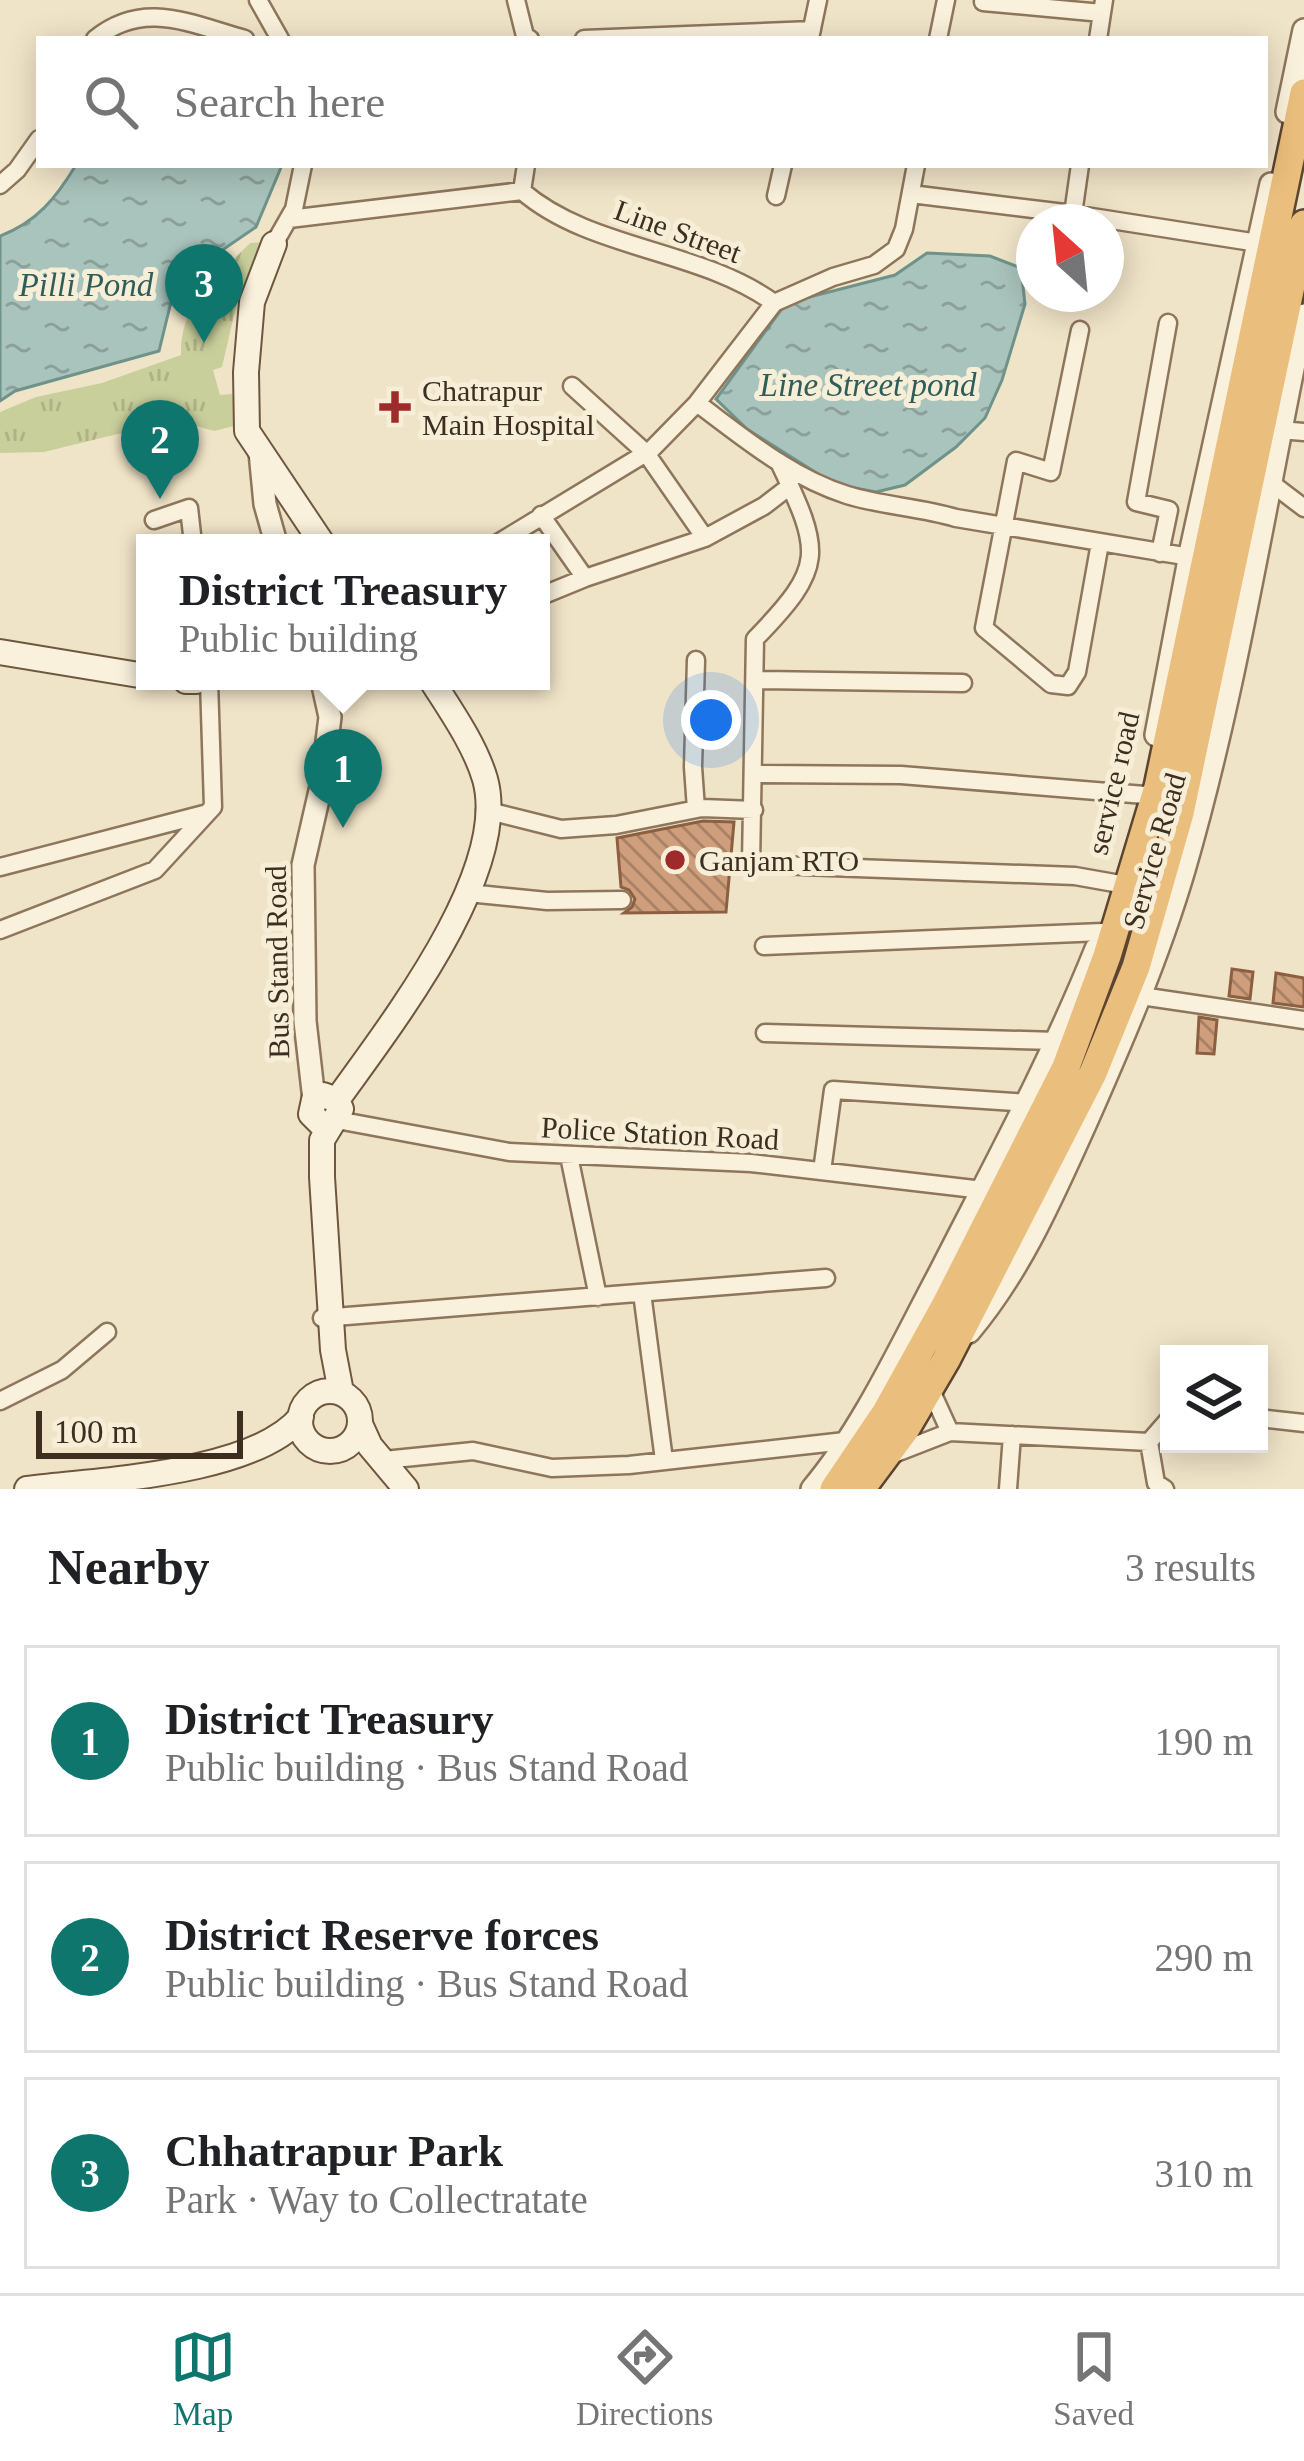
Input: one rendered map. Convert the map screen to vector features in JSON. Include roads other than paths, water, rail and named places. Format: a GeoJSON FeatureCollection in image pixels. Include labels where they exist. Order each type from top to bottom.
{"type":"FeatureCollection","features":[{"type":"Feature","properties":{"kind":"highway"},"geometry":{"type":"LineString","coordinates":[[833,1489],[886,1412],[956,1284],[1066,1067],[1107,956],[1159,787],[1304,93]]}},
{"type":"Feature","properties":{"kind":"highway"},"geometry":{"type":"LineString","coordinates":[[861,1489],[946,1360],[1093,1073],[1136,967],[1180,813],[1304,224]]}},
{"type":"Feature","properties":{"kind":"main road"},"geometry":{"type":"LineString","coordinates":[[274,244],[252,302],[247,431],[316,534]]}},
{"type":"Feature","properties":{"kind":"main road"},"geometry":{"type":"LineString","coordinates":[[0,652],[136,675]]}},
{"type":"Feature","properties":{"kind":"main road"},"geometry":{"type":"LineString","coordinates":[[331,1392],[322,1177],[326,1112],[397,1018],[468,892],[485,842],[486,782],[438,690]]}},
{"type":"Feature","properties":{"kind":"main road"},"geometry":{"type":"LineString","coordinates":[[331,1392],[356,1405],[370,1446],[406,1489]]}},
{"type":"Feature","properties":{"kind":"main road"},"geometry":{"type":"LineString","coordinates":[[133,1489],[238,1471],[293,1443],[304,1429],[307,1402],[331,1392]]}},
{"type":"Feature","properties":{"kind":"main road"},"geometry":{"type":"LineString","coordinates":[[337,1450],[352,1442],[360,1424]]}},
{"type":"Feature","properties":{"kind":"main road"},"geometry":{"type":"LineString","coordinates":[[304,1429],[321,1449],[357,1458],[387,1489]]}},
{"type":"Feature","properties":{"kind":"main road"},"geometry":{"type":"LineString","coordinates":[[27,1489],[222,1460],[304,1429]]}},
{"type":"Feature","properties":{"kind":"street"},"geometry":{"type":"LineString","coordinates":[[258,0],[278,36]]}},
{"type":"Feature","properties":{"kind":"street"},"geometry":{"type":"LineString","coordinates":[[516,0],[524,36]]}},
{"type":"Feature","properties":{"kind":"street"},"geometry":{"type":"LineString","coordinates":[[706,36],[811,34],[818,0]]}},
{"type":"Feature","properties":{"kind":"street"},"geometry":{"type":"LineString","coordinates":[[939,36],[946,0]]}},
{"type":"Feature","properties":{"kind":"street"},"geometry":{"type":"LineString","coordinates":[[103,1],[112,18]]}},
{"type":"Feature","properties":{"kind":"street"},"geometry":{"type":"LineString","coordinates":[[983,2],[1103,7]]}},
{"type":"Feature","properties":{"kind":"street"},"geometry":{"type":"LineString","coordinates":[[97,36],[112,18],[153,8],[236,36]]}},
{"type":"Feature","properties":{"kind":"street","name":"service road"},"geometry":{"type":"LineString","coordinates":[[812,1489],[910,1328],[1028,1103],[1120,884],[1145,795],[1190,556],[1304,30]]}},
{"type":"Feature","properties":{"kind":"street"},"geometry":{"type":"LineString","coordinates":[[0,185],[36,143]]}},
{"type":"Feature","properties":{"kind":"street"},"geometry":{"type":"LineString","coordinates":[[274,244],[289,219],[302,168]]}},
{"type":"Feature","properties":{"kind":"street"},"geometry":{"type":"LineString","coordinates":[[289,219],[522,191],[526,168]]}},
{"type":"Feature","properties":{"kind":"street"},"geometry":{"type":"LineString","coordinates":[[776,196],[782,168]]}},
{"type":"Feature","properties":{"kind":"street"},"geometry":{"type":"LineString","coordinates":[[512,534],[646,453],[697,404],[774,303],[874,265],[896,249],[915,168]]}},
{"type":"Feature","properties":{"kind":"street"},"geometry":{"type":"LineString","coordinates":[[1074,204],[1080,168]]}},
{"type":"Feature","properties":{"kind":"street","name":"Line Street"},"geometry":{"type":"LineString","coordinates":[[522,191],[546,212],[707,268],[774,303]]}},
{"type":"Feature","properties":{"kind":"street"},"geometry":{"type":"LineString","coordinates":[[911,194],[1016,207]]}},
{"type":"Feature","properties":{"kind":"street"},"geometry":{"type":"LineString","coordinates":[[1124,222],[1258,243]]}},
{"type":"Feature","properties":{"kind":"street","name":"Service Road"},"geometry":{"type":"LineString","coordinates":[[946,1360],[990,1307],[1036,1232],[1142,996],[1199,814],[1304,317]]}},
{"type":"Feature","properties":{"kind":"street"},"geometry":{"type":"LineString","coordinates":[[1160,553],[1169,509],[1136,502],[1168,323]]}},
{"type":"Feature","properties":{"kind":"street"},"geometry":{"type":"LineString","coordinates":[[1080,330],[1051,472],[1016,461],[984,628],[1051,684],[1068,686],[1077,673],[1100,542]]}},
{"type":"Feature","properties":{"kind":"street"},"geometry":{"type":"LineString","coordinates":[[572,386],[646,453],[705,538]]}},
{"type":"Feature","properties":{"kind":"street"},"geometry":{"type":"LineString","coordinates":[[697,404],[779,462],[849,496],[1190,556]]}},
{"type":"Feature","properties":{"kind":"street"},"geometry":{"type":"LineString","coordinates":[[1280,430],[1304,432]]}},
{"type":"Feature","properties":{"kind":"street"},"geometry":{"type":"LineString","coordinates":[[260,452],[273,534]]}},
{"type":"Feature","properties":{"kind":"street"},"geometry":{"type":"LineString","coordinates":[[779,462],[807,531],[812,560],[796,596],[755,639],[751,864],[1075,876],[1120,884]]}},
{"type":"Feature","properties":{"kind":"street"},"geometry":{"type":"LineString","coordinates":[[1270,482],[1304,508]]}},
{"type":"Feature","properties":{"kind":"street"},"geometry":{"type":"LineString","coordinates":[[550,592],[705,538],[790,486]]}},
{"type":"Feature","properties":{"kind":"street"},"geometry":{"type":"LineString","coordinates":[[154,520],[189,508],[192,534]]}},
{"type":"Feature","properties":{"kind":"street"},"geometry":{"type":"LineString","coordinates":[[541,515],[585,578]]}},
{"type":"Feature","properties":{"kind":"street"},"geometry":{"type":"LineString","coordinates":[[696,660],[696,809]]}},
{"type":"Feature","properties":{"kind":"street"},"geometry":{"type":"LineString","coordinates":[[755,680],[963,683]]}},
{"type":"Feature","properties":{"kind":"street"},"geometry":{"type":"LineString","coordinates":[[0,931],[155,870],[213,807],[210,690]]}},
{"type":"Feature","properties":{"kind":"street","name":"Bus Stand Road"},"geometry":{"type":"LineString","coordinates":[[324,690],[330,717],[322,782],[302,866],[305,1021],[326,1112]]}},
{"type":"Feature","properties":{"kind":"street"},"geometry":{"type":"LineString","coordinates":[[755,774],[901,775],[1145,795]]}},
{"type":"Feature","properties":{"kind":"street"},"geometry":{"type":"LineString","coordinates":[[485,810],[561,829],[616,825],[696,809],[754,810]]}},
{"type":"Feature","properties":{"kind":"street"},"geometry":{"type":"LineString","coordinates":[[0,867],[204,814]]}},
{"type":"Feature","properties":{"kind":"street"},"geometry":{"type":"LineString","coordinates":[[468,892],[547,901],[622,900]]}},
{"type":"Feature","properties":{"kind":"street"},"geometry":{"type":"LineString","coordinates":[[764,946],[1103,932]]}},
{"type":"Feature","properties":{"kind":"street"},"geometry":{"type":"LineString","coordinates":[[1142,996],[1304,1020]]}},
{"type":"Feature","properties":{"kind":"street"},"geometry":{"type":"LineString","coordinates":[[765,1033],[1057,1041]]}},
{"type":"Feature","properties":{"kind":"street"},"geometry":{"type":"LineString","coordinates":[[822,1172],[833,1090],[1028,1103]]}},
{"type":"Feature","properties":{"kind":"street","name":"Police Station Road"},"geometry":{"type":"LineString","coordinates":[[326,1112],[508,1152],[751,1163],[983,1190]]}},
{"type":"Feature","properties":{"kind":"street"},"geometry":{"type":"LineString","coordinates":[[569,1156],[598,1297]]}},
{"type":"Feature","properties":{"kind":"street"},"geometry":{"type":"LineString","coordinates":[[326,1318],[826,1278]]}},
{"type":"Feature","properties":{"kind":"street"},"geometry":{"type":"LineString","coordinates":[[643,1293],[664,1460]]}},
{"type":"Feature","properties":{"kind":"street"},"geometry":{"type":"LineString","coordinates":[[0,1401],[62,1370],[107,1332]]}},
{"type":"Feature","properties":{"kind":"street"},"geometry":{"type":"LineString","coordinates":[[930,1388],[950,1432]]}},
{"type":"Feature","properties":{"kind":"street"},"geometry":{"type":"LineString","coordinates":[[1268,1419],[1304,1424]]}},
{"type":"Feature","properties":{"kind":"street"},"geometry":{"type":"LineString","coordinates":[[1148,1442],[1160,1429]]}},
{"type":"Feature","properties":{"kind":"street"},"geometry":{"type":"LineString","coordinates":[[884,1458],[950,1432],[1148,1442]]}},
{"type":"Feature","properties":{"kind":"street"},"geometry":{"type":"LineString","coordinates":[[1007,1489],[1012,1435]]}},
{"type":"Feature","properties":{"kind":"street"},"geometry":{"type":"LineString","coordinates":[[384,1460],[473,1451],[552,1468],[844,1441]]}},
{"type":"Feature","properties":{"kind":"street"},"geometry":{"type":"LineString","coordinates":[[1148,1442],[1156,1483],[1165,1489]]}},
{"type":"Feature","properties":{"kind":"water","name":"Pilli Pond"},"geometry":{"type":"Polygon","coordinates":[[[74,168],[281,168],[256,227],[199,266],[172,298],[159,351],[15,391],[0,401],[0,236],[25,224],[74,168]]]}},
{"type":"Feature","properties":{"kind":"water","name":"Line Street pond"},"geometry":{"type":"Polygon","coordinates":[[[927,253],[990,256],[1016,266],[1016,312],[1023,312],[985,418],[956,447],[905,485],[876,492],[834,484],[747,429],[716,399],[786,303],[895,275],[927,253]]]}},
{"type":"Feature","properties":{"kind":"place","name":"Chhatrapur Park"},"geometry":{"type":"Point","coordinates":[204,343]}},
{"type":"Feature","properties":{"kind":"place","name":"Chatrapur Main Hospital"},"geometry":{"type":"Point","coordinates":[395,407]}},
{"type":"Feature","properties":{"kind":"place","name":"District Reserve forces"},"geometry":{"type":"Point","coordinates":[160,499]}},
{"type":"Feature","properties":{"kind":"place","name":"District Treasury"},"geometry":{"type":"Point","coordinates":[343,828]}},
{"type":"Feature","properties":{"kind":"place","name":"Ganjam RTO"},"geometry":{"type":"Point","coordinates":[675,860]}}]}
